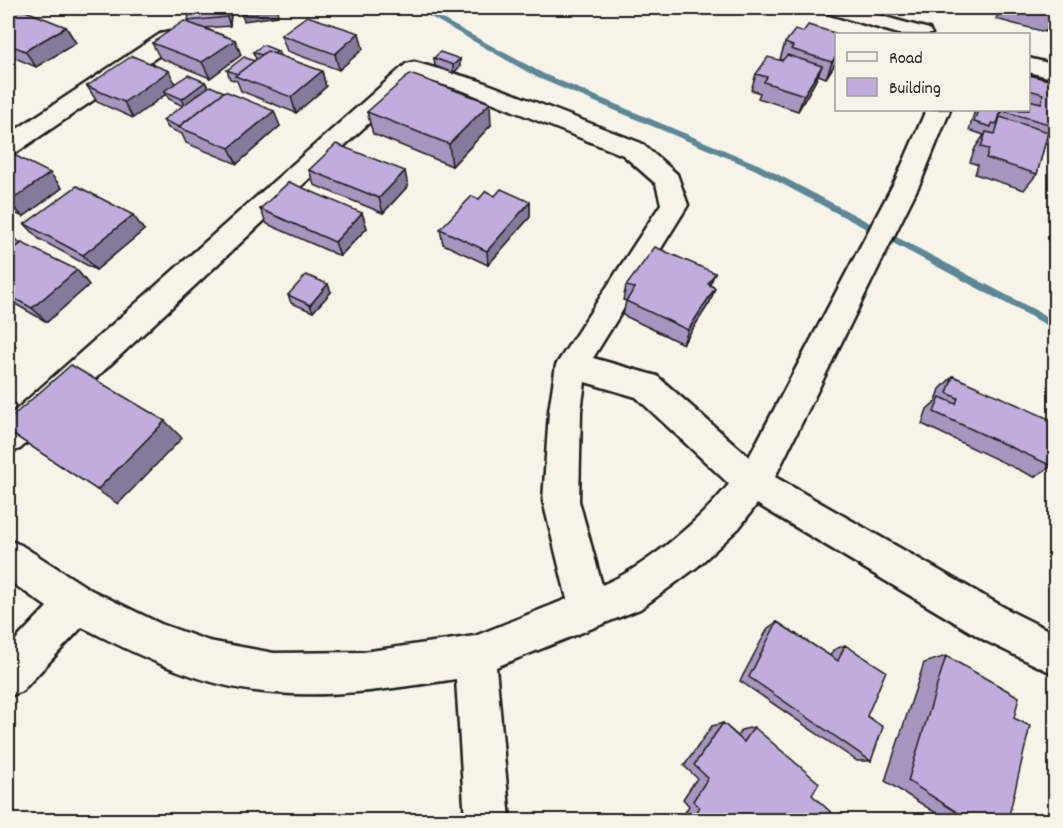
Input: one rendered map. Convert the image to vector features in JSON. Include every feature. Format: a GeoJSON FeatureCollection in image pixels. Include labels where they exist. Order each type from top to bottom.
{"type":"FeatureCollection","features":[{"type":"Feature","properties":{"kind":"street"},"geometry":{"type":"LineString","coordinates":[[831,8],[918,33]]}},
{"type":"Feature","properties":{"kind":"street"},"geometry":{"type":"LineString","coordinates":[[8,146],[168,39]]}},
{"type":"Feature","properties":{"kind":"street"},"geometry":{"type":"LineString","coordinates":[[1030,65],[1056,72]]}},
{"type":"Feature","properties":{"kind":"street"},"geometry":{"type":"LineString","coordinates":[[8,438],[414,69],[472,86],[632,149],[668,180],[675,205],[572,365],[565,411],[561,501],[589,609]]}},
{"type":"Feature","properties":{"kind":"street"},"geometry":{"type":"LineString","coordinates":[[8,558],[77,604],[154,642],[209,661],[274,673],[363,672],[476,656],[626,595],[684,554],[726,516],[752,482],[771,451],[909,179],[938,111]]}},
{"type":"Feature","properties":{"kind":"street"},"geometry":{"type":"LineString","coordinates":[[572,365],[646,386],[752,482],[1000,627],[1056,655]]}},
{"type":"Feature","properties":{"kind":"street"},"geometry":{"type":"LineString","coordinates":[[8,676],[77,604]]}},
{"type":"Feature","properties":{"kind":"street"},"geometry":{"type":"LineString","coordinates":[[476,656],[488,820]]}},
{"type":"Feature","properties":{"kind":"building"},"geometry":{"type":"Polygon","coordinates":[[[18,8],[66,27],[25,51],[8,44],[8,15],[18,8]]]}},
{"type":"Feature","properties":{"kind":"building"},"geometry":{"type":"Polygon","coordinates":[[[190,8],[228,8],[227,17],[188,21],[190,8]]]}},
{"type":"Feature","properties":{"kind":"building"},"geometry":{"type":"Polygon","coordinates":[[[240,8],[275,8],[241,13],[240,8]]]}},
{"type":"Feature","properties":{"kind":"building"},"geometry":{"type":"Polygon","coordinates":[[[1021,8],[1056,8],[1056,16],[1055,17],[1021,8]]]}},
{"type":"Feature","properties":{"kind":"building"},"geometry":{"type":"Polygon","coordinates":[[[307,16],[359,33],[335,54],[281,35],[307,16]]]}},
{"type":"Feature","properties":{"kind":"building"},"geometry":{"type":"Polygon","coordinates":[[[184,21],[235,40],[202,62],[152,43],[184,21]]]}},
{"type":"Feature","properties":{"kind":"building"},"geometry":{"type":"Polygon","coordinates":[[[808,25],[835,33],[835,58],[832,62],[791,49],[793,46],[785,43],[795,30],[803,32],[808,25]]]}},
{"type":"Feature","properties":{"kind":"building"},"geometry":{"type":"Polygon","coordinates":[[[263,45],[278,51],[274,54],[267,51],[261,55],[253,52],[263,45]]]}},
{"type":"Feature","properties":{"kind":"building"},"geometry":{"type":"Polygon","coordinates":[[[267,51],[322,71],[291,97],[235,76],[267,51]]]}},
{"type":"Feature","properties":{"kind":"building"},"geometry":{"type":"Polygon","coordinates":[[[440,52],[460,59],[453,65],[434,58],[440,52]]]}},
{"type":"Feature","properties":{"kind":"building"},"geometry":{"type":"Polygon","coordinates":[[[787,55],[822,66],[804,95],[764,82],[767,77],[756,74],[768,57],[782,61],[787,55]]]}},
{"type":"Feature","properties":{"kind":"building"},"geometry":{"type":"Polygon","coordinates":[[[132,56],[169,71],[124,102],[87,86],[132,56]]]}},
{"type":"Feature","properties":{"kind":"building"},"geometry":{"type":"Polygon","coordinates":[[[244,57],[254,61],[237,74],[227,70],[244,57]]]}},
{"type":"Feature","properties":{"kind":"building"},"geometry":{"type":"Polygon","coordinates":[[[410,74],[490,103],[449,144],[367,112],[410,74]]]}},
{"type":"Feature","properties":{"kind":"building"},"geometry":{"type":"Polygon","coordinates":[[[188,75],[205,82],[182,99],[164,91],[188,75]]]}},
{"type":"Feature","properties":{"kind":"building"},"geometry":{"type":"Polygon","coordinates":[[[1030,75],[1056,82],[1056,126],[1006,112],[1030,111],[1030,100],[1041,103],[1043,94],[1030,90],[1030,75]]]}},
{"type":"Feature","properties":{"kind":"building"},"geometry":{"type":"Polygon","coordinates":[[[210,86],[224,92],[179,127],[163,120],[210,86]]]}},
{"type":"Feature","properties":{"kind":"building"},"geometry":{"type":"Polygon","coordinates":[[[225,91],[274,111],[229,148],[178,127],[225,91]]]}},
{"type":"Feature","properties":{"kind":"building"},"geometry":{"type":"Polygon","coordinates":[[[978,111],[1001,111],[998,121],[996,124],[992,123],[991,127],[974,122],[978,111]]]}},
{"type":"Feature","properties":{"kind":"building"},"geometry":{"type":"Polygon","coordinates":[[[1000,117],[1048,132],[1037,174],[986,158],[989,149],[981,147],[986,132],[995,134],[1000,117]]]}},
{"type":"Feature","properties":{"kind":"building"},"geometry":{"type":"Polygon","coordinates":[[[336,144],[405,171],[379,198],[309,170],[336,144]]]}},
{"type":"Feature","properties":{"kind":"building"},"geometry":{"type":"Polygon","coordinates":[[[8,152],[50,173],[9,202],[8,201],[8,152]]]}},
{"type":"Feature","properties":{"kind":"building"},"geometry":{"type":"Polygon","coordinates":[[[289,182],[362,213],[335,242],[260,209],[289,182]]]}},
{"type":"Feature","properties":{"kind":"building"},"geometry":{"type":"Polygon","coordinates":[[[77,186],[133,215],[83,255],[25,224],[77,186]]]}},
{"type":"Feature","properties":{"kind":"building"},"geometry":{"type":"Polygon","coordinates":[[[501,189],[530,202],[487,251],[440,229],[472,196],[479,199],[486,191],[495,196],[501,189]]]}},
{"type":"Feature","properties":{"kind":"building"},"geometry":{"type":"Polygon","coordinates":[[[8,234],[16,239],[8,245],[8,234]]]}},
{"type":"Feature","properties":{"kind":"building"},"geometry":{"type":"Polygon","coordinates":[[[22,243],[77,270],[32,308],[8,295],[8,254],[22,243]]]}},
{"type":"Feature","properties":{"kind":"building"},"geometry":{"type":"Polygon","coordinates":[[[655,247],[715,273],[708,284],[715,288],[688,330],[626,301],[635,288],[626,286],[655,247]]]}},
{"type":"Feature","properties":{"kind":"building"},"geometry":{"type":"Polygon","coordinates":[[[306,275],[328,284],[310,305],[288,295],[306,275]]]}},
{"type":"Feature","properties":{"kind":"building"},"geometry":{"type":"Polygon","coordinates":[[[71,365],[165,421],[97,490],[8,431],[8,420],[71,365]]]}},
{"type":"Feature","properties":{"kind":"building"},"geometry":{"type":"Polygon","coordinates":[[[953,376],[1056,422],[1056,451],[1052,466],[934,412],[940,397],[956,404],[958,398],[947,393],[953,376]]]}},
{"type":"Feature","properties":{"kind":"building"},"geometry":{"type":"Polygon","coordinates":[[[777,622],[838,661],[845,645],[886,671],[867,716],[883,727],[871,761],[749,677],[777,622]]]}},
{"type":"Feature","properties":{"kind":"building"},"geometry":{"type":"Polygon","coordinates":[[[946,656],[1019,697],[1014,718],[1030,726],[1008,820],[969,820],[908,781],[946,656]]]}},
{"type":"Feature","properties":{"kind":"building"},"geometry":{"type":"Polygon","coordinates":[[[723,723],[744,742],[754,727],[819,783],[812,795],[835,816],[833,820],[691,820],[699,807],[693,801],[708,778],[694,765],[723,723]]]}},
{"type":"Feature","properties":{"kind":"building"},"geometry":{"type":"Polygon","coordinates":[[[606,815],[607,820],[571,820],[606,815]]]}},
{"type":"Feature","properties":{"kind":"waterway"},"geometry":{"type":"LineString","coordinates":[[418,8],[541,76],[757,167],[1056,326]]}}]}
